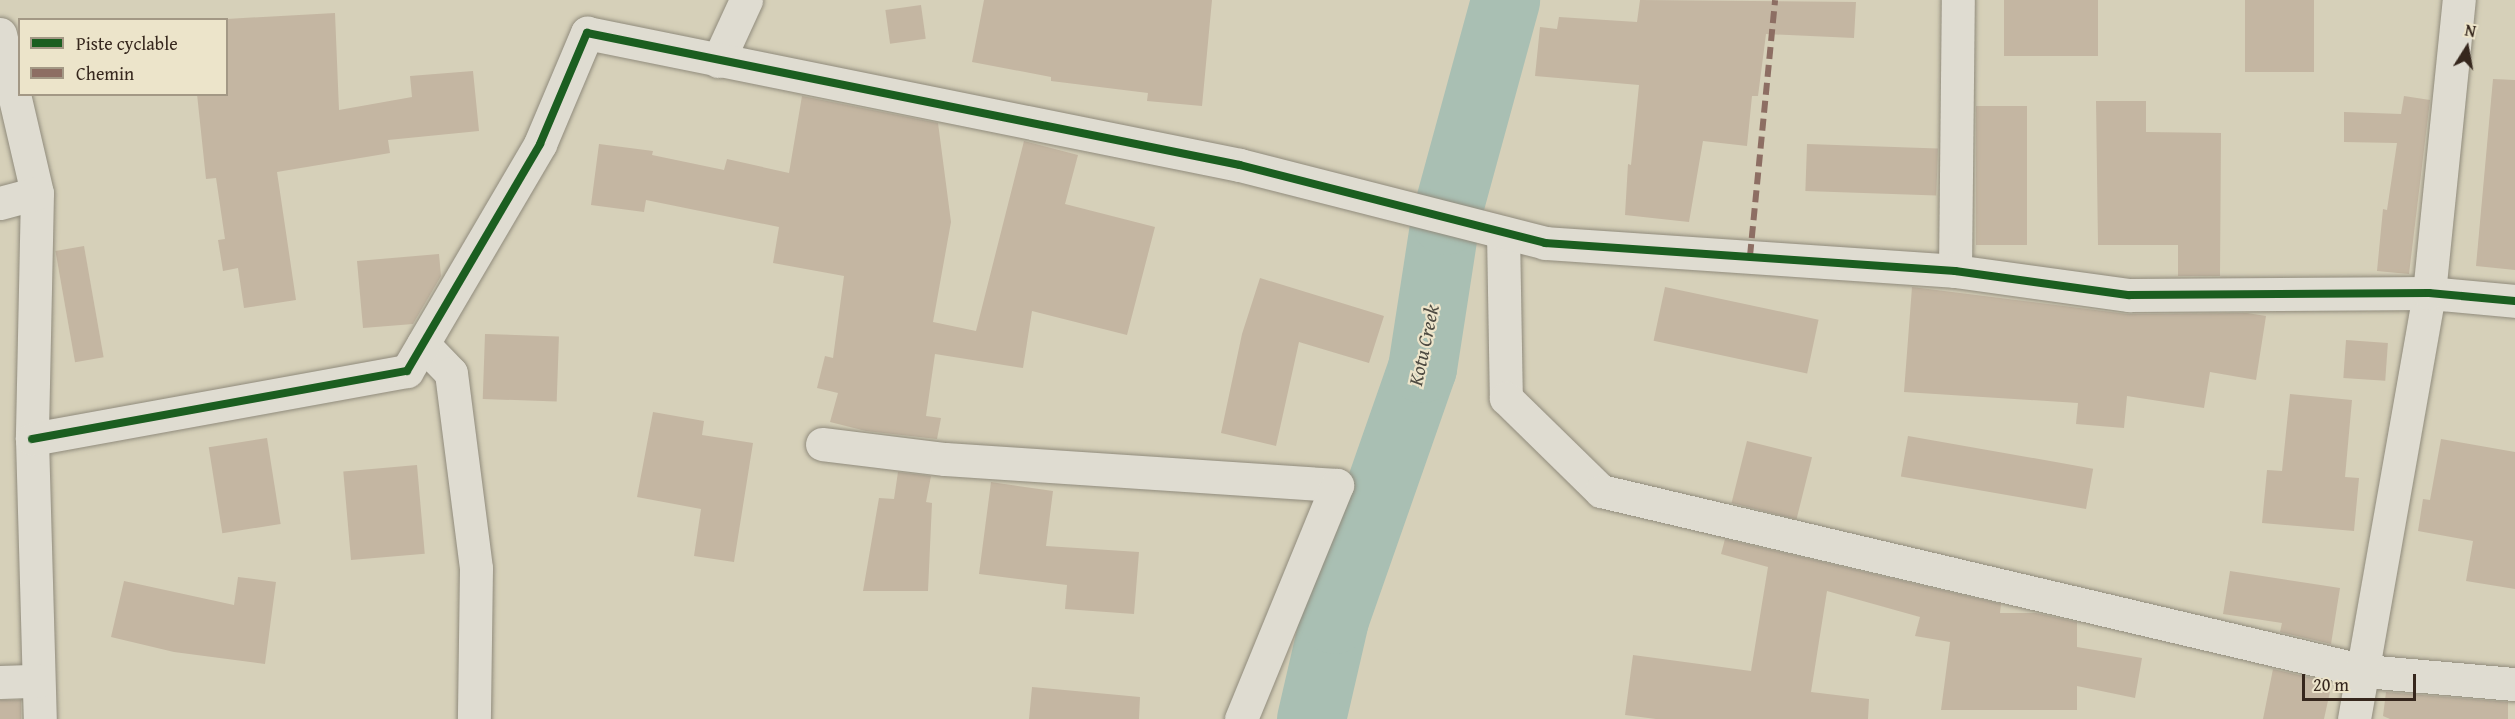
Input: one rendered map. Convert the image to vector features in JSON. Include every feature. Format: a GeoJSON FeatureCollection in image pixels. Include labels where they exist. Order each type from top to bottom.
{"type":"FeatureCollection","features":[{"type":"Feature","properties":{"kind":"street"},"geometry":{"type":"LineString","coordinates":[[718,61],[746,0]]}},
{"type":"Feature","properties":{"kind":"street"},"geometry":{"type":"LineString","coordinates":[[1955,271],[1958,0]]}},
{"type":"Feature","properties":{"kind":"street"},"geometry":{"type":"LineString","coordinates":[[2354,719],[2365,671],[2429,293],[2459,0]]}},
{"type":"Feature","properties":{"kind":"street"},"geometry":{"type":"LineString","coordinates":[[32,439],[406,371],[540,144],[587,33],[1240,165],[1545,243],[1955,271],[2129,295],[2429,293],[2515,301]]}},
{"type":"Feature","properties":{"kind":"street"},"geometry":{"type":"LineString","coordinates":[[0,34],[37,193],[32,439],[40,719]]}},
{"type":"Feature","properties":{"kind":"street"},"geometry":{"type":"LineString","coordinates":[[0,203],[37,193]]}},
{"type":"Feature","properties":{"kind":"street"},"geometry":{"type":"LineString","coordinates":[[1503,233],[1506,398],[1601,491],[2365,671],[2515,684]]}},
{"type":"Feature","properties":{"kind":"street"},"geometry":{"type":"LineString","coordinates":[[423,344],[451,373],[476,568],[474,719]]}},
{"type":"Feature","properties":{"kind":"street"},"geometry":{"type":"LineString","coordinates":[[822,444],[945,459],[1337,485],[1241,719]]}},
{"type":"Feature","properties":{"kind":"street"},"geometry":{"type":"LineString","coordinates":[[0,682],[38,681]]}},
{"type":"Feature","properties":{"kind":"building"},"geometry":{"type":"Polygon","coordinates":[[[984,0],[1212,0],[1202,106],[1147,101],[1148,93],[1051,81],[1051,77],[972,62],[984,0]]]}},
{"type":"Feature","properties":{"kind":"building"},"geometry":{"type":"Polygon","coordinates":[[[1640,0],[1856,2],[1854,38],[1766,34],[1758,96],[1752,96],[1747,146],[1703,141],[1689,222],[1625,215],[1628,164],[1631,165],[1639,85],[1535,76],[1540,27],[1557,29],[1559,17],[1637,22],[1640,0]]]}},
{"type":"Feature","properties":{"kind":"building"},"geometry":{"type":"Polygon","coordinates":[[[2004,0],[2098,0],[2098,56],[2004,56],[2004,0]]]}},
{"type":"Feature","properties":{"kind":"building"},"geometry":{"type":"Polygon","coordinates":[[[2245,0],[2314,0],[2314,72],[2245,72],[2245,0]]]}},
{"type":"Feature","properties":{"kind":"building"},"geometry":{"type":"Polygon","coordinates":[[[921,5],[926,39],[890,44],[885,10],[921,5]]]}},
{"type":"Feature","properties":{"kind":"building"},"geometry":{"type":"Polygon","coordinates":[[[335,13],[339,110],[412,97],[410,76],[473,71],[479,131],[388,140],[390,153],[277,172],[296,300],[244,308],[238,268],[223,271],[218,240],[225,239],[216,178],[206,179],[197,96],[228,96],[228,19],[335,13]]]}},
{"type":"Feature","properties":{"kind":"building"},"geometry":{"type":"Polygon","coordinates":[[[2493,79],[2515,80],[2515,270],[2476,266],[2493,79]]]}},
{"type":"Feature","properties":{"kind":"building"},"geometry":{"type":"Polygon","coordinates":[[[802,96],[938,123],[951,222],[933,322],[976,331],[1024,141],[1078,155],[1065,204],[1155,227],[1127,335],[1032,311],[1023,368],[935,354],[926,416],[941,418],[937,439],[866,431],[830,422],[838,393],[817,388],[825,356],[833,358],[844,276],[773,263],[779,227],[646,200],[644,212],[591,205],[599,144],[653,151],[652,155],[724,170],[727,159],[789,173],[802,96]]]}},
{"type":"Feature","properties":{"kind":"building"},"geometry":{"type":"Polygon","coordinates":[[[2404,96],[2430,100],[2409,274],[2377,271],[2383,209],[2387,210],[2397,143],[2344,142],[2344,112],[2401,114],[2404,96]]]}},
{"type":"Feature","properties":{"kind":"building"},"geometry":{"type":"Polygon","coordinates":[[[2096,101],[2146,101],[2146,132],[2221,133],[2220,276],[2178,276],[2178,245],[2098,245],[2096,101]]]}},
{"type":"Feature","properties":{"kind":"building"},"geometry":{"type":"Polygon","coordinates":[[[1976,106],[2027,106],[2027,245],[1976,245],[1976,106]]]}},
{"type":"Feature","properties":{"kind":"building"},"geometry":{"type":"Polygon","coordinates":[[[1807,144],[1938,149],[1936,196],[1805,191],[1807,144]]]}},
{"type":"Feature","properties":{"kind":"building"},"geometry":{"type":"Polygon","coordinates":[[[84,246],[104,357],[75,362],[55,251],[84,246]]]}},
{"type":"Feature","properties":{"kind":"building"},"geometry":{"type":"Polygon","coordinates":[[[439,254],[441,276],[413,324],[363,328],[357,261],[439,254]]]}},
{"type":"Feature","properties":{"kind":"building"},"geometry":{"type":"Polygon","coordinates":[[[1260,278],[1384,316],[1369,363],[1299,342],[1276,446],[1221,433],[1242,334],[1260,278]]]}},
{"type":"Feature","properties":{"kind":"building"},"geometry":{"type":"Polygon","coordinates":[[[1665,287],[1819,320],[1807,373],[1654,341],[1665,287]]]}},
{"type":"Feature","properties":{"kind":"building"},"geometry":{"type":"Polygon","coordinates":[[[1912,287],[2127,314],[2247,313],[2266,316],[2256,380],[2210,372],[2204,408],[2127,396],[2124,428],[2076,424],[2078,403],[1904,392],[1912,287]]]}},
{"type":"Feature","properties":{"kind":"building"},"geometry":{"type":"Polygon","coordinates":[[[485,334],[559,337],[557,402],[483,399],[485,334]]]}},
{"type":"Feature","properties":{"kind":"building"},"geometry":{"type":"Polygon","coordinates":[[[2346,340],[2388,343],[2385,381],[2343,378],[2346,340]]]}},
{"type":"Feature","properties":{"kind":"building"},"geometry":{"type":"Polygon","coordinates":[[[2290,394],[2352,400],[2345,477],[2359,478],[2354,531],[2262,523],[2267,470],[2282,471],[2290,394]]]}},
{"type":"Feature","properties":{"kind":"building"},"geometry":{"type":"Polygon","coordinates":[[[653,412],[704,421],[702,435],[753,443],[734,562],[694,556],[701,509],[637,497],[653,412]]]}},
{"type":"Feature","properties":{"kind":"building"},"geometry":{"type":"Polygon","coordinates":[[[1908,436],[2093,469],[2086,509],[1901,476],[1908,436]]]}},
{"type":"Feature","properties":{"kind":"building"},"geometry":{"type":"Polygon","coordinates":[[[267,438],[281,524],[222,533],[209,447],[267,438]]]}},
{"type":"Feature","properties":{"kind":"building"},"geometry":{"type":"Polygon","coordinates":[[[2441,439],[2515,452],[2515,589],[2466,581],[2473,541],[2418,531],[2423,499],[2430,500],[2441,439]]]}},
{"type":"Feature","properties":{"kind":"building"},"geometry":{"type":"Polygon","coordinates":[[[1747,441],[1812,457],[1797,519],[1732,503],[1747,441]]]}},
{"type":"Feature","properties":{"kind":"building"},"geometry":{"type":"Polygon","coordinates":[[[417,465],[425,554],[351,560],[343,471],[417,465]]]}},
{"type":"Feature","properties":{"kind":"building"},"geometry":{"type":"Polygon","coordinates":[[[898,472],[931,476],[926,502],[932,503],[928,591],[863,591],[879,498],[894,499],[898,472]]]}},
{"type":"Feature","properties":{"kind":"building"},"geometry":{"type":"Polygon","coordinates":[[[991,482],[1053,491],[1046,546],[1139,552],[1134,614],[1065,609],[1067,585],[979,574],[991,482]]]}},
{"type":"Feature","properties":{"kind":"building"},"geometry":{"type":"Polygon","coordinates":[[[1725,539],[2001,604],[2000,613],[2036,613],[2077,622],[2077,647],[2142,658],[2135,698],[2077,686],[2077,710],[1941,710],[1950,642],[1915,636],[1920,617],[1827,591],[1811,692],[1869,699],[1868,719],[1656,719],[1625,715],[1633,655],[1751,671],[1768,567],[1721,554],[1725,539]]]}},
{"type":"Feature","properties":{"kind":"building"},"geometry":{"type":"Polygon","coordinates":[[[2230,571],[2340,588],[2331,644],[2280,632],[2282,623],[2223,614],[2230,571]]]}},
{"type":"Feature","properties":{"kind":"building"},"geometry":{"type":"Polygon","coordinates":[[[238,577],[276,582],[265,664],[174,652],[111,637],[124,581],[234,605],[238,577]]]}},
{"type":"Feature","properties":{"kind":"building"},"geometry":{"type":"Polygon","coordinates":[[[2273,669],[2326,681],[2325,686],[2331,687],[2324,719],[2263,719],[2273,669]]]}},
{"type":"Feature","properties":{"kind":"building"},"geometry":{"type":"Polygon","coordinates":[[[1032,687],[1140,697],[1139,719],[1029,719],[1032,687]]]}},
{"type":"Feature","properties":{"kind":"building"},"geometry":{"type":"Polygon","coordinates":[[[2386,692],[2508,702],[2508,719],[2390,719],[2383,716],[2386,692]]]}},
{"type":"Feature","properties":{"kind":"building"},"geometry":{"type":"Polygon","coordinates":[[[0,700],[21,700],[21,719],[0,719],[0,700]]]}},
{"type":"Feature","properties":{"kind":"waterway","name":"Kotu Creek"},"geometry":{"type":"LineString","coordinates":[[1311,719],[1334,619],[1422,368],[1445,220],[1505,0]]}},
{"type":"Feature","properties":{"kind":"marked path"},"geometry":{"type":"LineString","coordinates":[[1750,256],[1775,0]]}},
{"type":"Feature","properties":{"kind":"cycle path"},"geometry":{"type":"LineString","coordinates":[[32,439],[407,371],[540,144],[587,33],[1240,165],[1545,243],[1955,271],[2129,295],[2429,293],[2515,301]]}}]}
